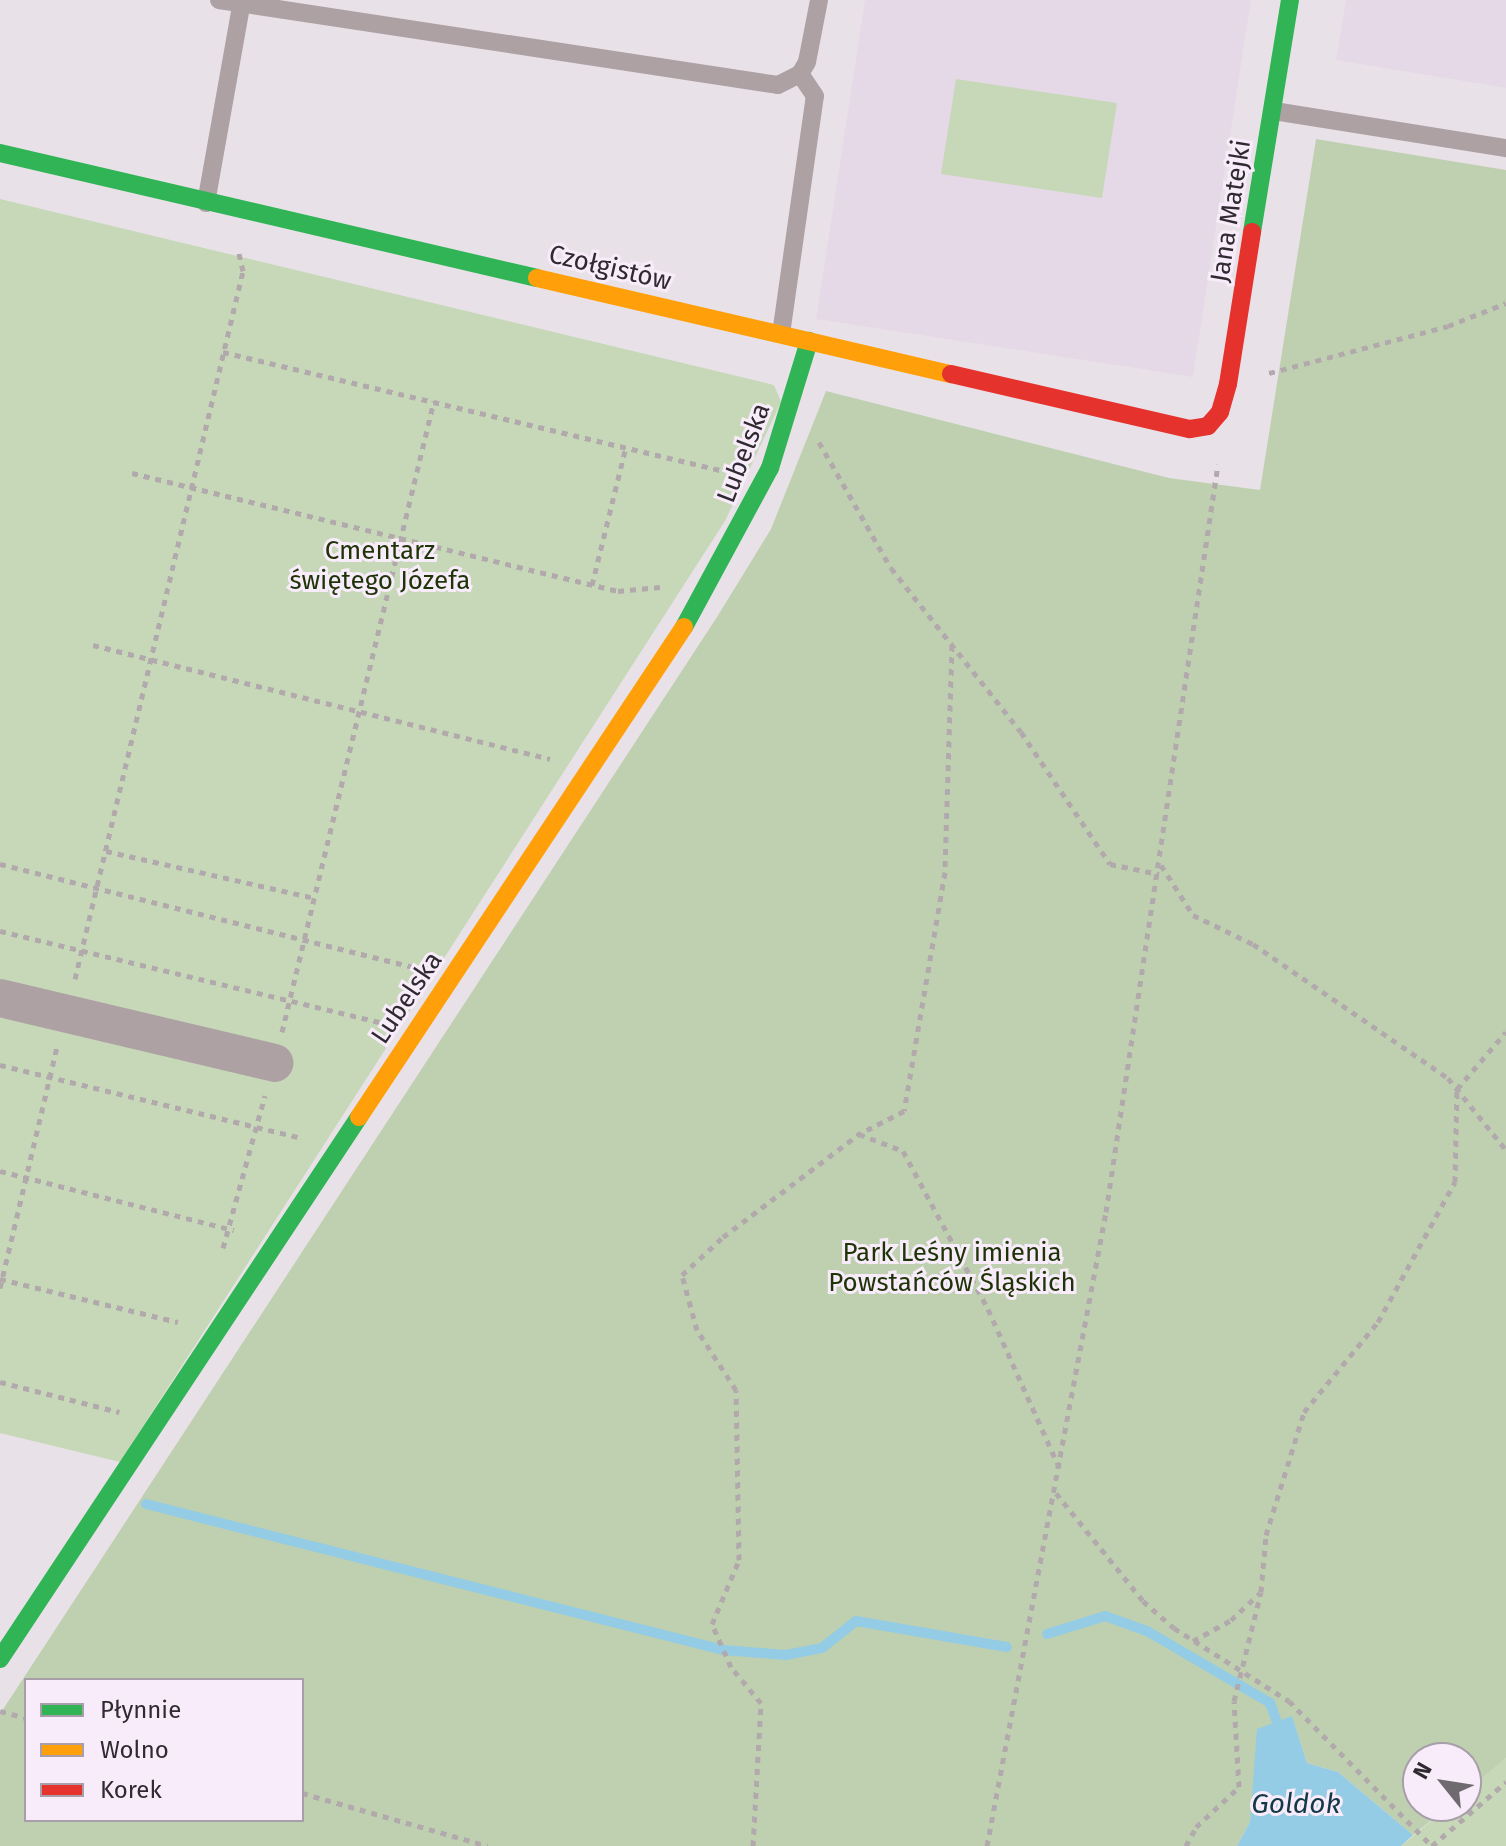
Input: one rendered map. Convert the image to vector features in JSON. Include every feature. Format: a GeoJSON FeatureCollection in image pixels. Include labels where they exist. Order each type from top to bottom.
{"type":"FeatureCollection","features":[{"type":"Feature","properties":{"kind":"street","name":"Jana Matejki"},"geometry":{"type":"LineString","coordinates":[[1208,426],[1220,412],[1228,384],[1290,0]]}},
{"type":"Feature","properties":{"kind":"street","name":"Czołgistów"},"geometry":{"type":"LineString","coordinates":[[0,153],[1159,425],[1208,426]]}},
{"type":"Feature","properties":{"kind":"street","name":"Lubelska"},"geometry":{"type":"LineString","coordinates":[[0,1659],[682,630],[748,517],[794,397],[809,341]]}},
{"type":"Feature","properties":{"kind":"street"},"geometry":{"type":"LineString","coordinates":[[0,998],[274,1063]]}},
{"type":"Feature","properties":{"kind":"lane"},"geometry":{"type":"LineString","coordinates":[[219,0],[778,85],[800,74]]}},
{"type":"Feature","properties":{"kind":"lane"},"geometry":{"type":"LineString","coordinates":[[781,334],[815,96],[800,74],[819,0]]}},
{"type":"Feature","properties":{"kind":"lane"},"geometry":{"type":"LineString","coordinates":[[206,203],[242,2]]}},
{"type":"Feature","properties":{"kind":"lane"},"geometry":{"type":"LineString","coordinates":[[1274,111],[1506,148]]}},
{"type":"Feature","properties":{"kind":"path"},"geometry":{"type":"LineString","coordinates":[[0,1288],[243,271],[241,254],[206,203]]}},
{"type":"Feature","properties":{"kind":"path"},"geometry":{"type":"LineString","coordinates":[[1228,384],[1448,326],[1506,303]]}},
{"type":"Feature","properties":{"kind":"path"},"geometry":{"type":"LineString","coordinates":[[223,352],[738,474]]}},
{"type":"Feature","properties":{"kind":"path"},"geometry":{"type":"LineString","coordinates":[[794,397],[891,568],[1021,732],[1110,864],[1159,874]]}},
{"type":"Feature","properties":{"kind":"path"},"geometry":{"type":"LineString","coordinates":[[220,1256],[231,1229],[306,939],[434,401]]}},
{"type":"Feature","properties":{"kind":"path"},"geometry":{"type":"LineString","coordinates":[[987,1846],[1056,1493],[1159,874],[1219,453],[1208,426]]}},
{"type":"Feature","properties":{"kind":"path"},"geometry":{"type":"LineString","coordinates":[[592,585],[626,447]]}},
{"type":"Feature","properties":{"kind":"path"},"geometry":{"type":"LineString","coordinates":[[132,473],[618,591],[672,586],[664,598]]}},
{"type":"Feature","properties":{"kind":"path"},"geometry":{"type":"LineString","coordinates":[[93,645],[541,754],[558,764]]}},
{"type":"Feature","properties":{"kind":"path"},"geometry":{"type":"LineString","coordinates":[[753,1846],[761,1703],[731,1667],[712,1624],[739,1560],[736,1390],[697,1330],[682,1275],[723,1237],[859,1134],[904,1111],[945,872],[952,645]]}},
{"type":"Feature","properties":{"kind":"path"},"geometry":{"type":"LineString","coordinates":[[106,851],[314,898]]}},
{"type":"Feature","properties":{"kind":"path"},"geometry":{"type":"LineString","coordinates":[[1160,863],[1193,915],[1253,944],[1457,1089],[1506,1150]]}},
{"type":"Feature","properties":{"kind":"path"},"geometry":{"type":"LineString","coordinates":[[0,864],[409,963],[423,973]]}},
{"type":"Feature","properties":{"kind":"path"},"geometry":{"type":"LineString","coordinates":[[0,931],[374,1019],[389,1028]]}},
{"type":"Feature","properties":{"kind":"path"},"geometry":{"type":"LineString","coordinates":[[1186,1846],[1196,1827],[1239,1787],[1234,1701],[1261,1592],[1266,1535],[1304,1412],[1378,1322],[1455,1182],[1457,1089],[1506,1032]]}},
{"type":"Feature","properties":{"kind":"path"},"geometry":{"type":"LineString","coordinates":[[0,1065],[317,1142]]}},
{"type":"Feature","properties":{"kind":"path"},"geometry":{"type":"LineString","coordinates":[[859,1134],[903,1151],[988,1309],[1060,1470]]}},
{"type":"Feature","properties":{"kind":"path"},"geometry":{"type":"LineString","coordinates":[[0,1171],[244,1233]]}},
{"type":"Feature","properties":{"kind":"path"},"geometry":{"type":"LineString","coordinates":[[1,1279],[191,1326]]}},
{"type":"Feature","properties":{"kind":"path"},"geometry":{"type":"LineString","coordinates":[[0,1382],[127,1414]]}},
{"type":"Feature","properties":{"kind":"path"},"geometry":{"type":"LineString","coordinates":[[1056,1493],[1143,1601],[1193,1641],[1242,1667],[1289,1701],[1432,1846],[1506,1782]]}},
{"type":"Feature","properties":{"kind":"path"},"geometry":{"type":"LineString","coordinates":[[1193,1641],[1231,1620],[1261,1592]]}},
{"type":"Feature","properties":{"kind":"path"},"geometry":{"type":"LineString","coordinates":[[0,1711],[24,1717]]}},
{"type":"Feature","properties":{"kind":"path"},"geometry":{"type":"LineString","coordinates":[[304,1794],[488,1846]]}},
{"type":"Feature","properties":{"kind":"shaded area"},"geometry":{"type":"Polygon","coordinates":[[[865,0],[1251,0],[1193,377],[816,319],[865,0]]]}},
{"type":"Feature","properties":{"kind":"shaded area"},"geometry":{"type":"Polygon","coordinates":[[[1346,0],[1506,0],[1506,88],[1336,60],[1346,0]]]}},
{"type":"Feature","properties":{"kind":"green space"},"geometry":{"type":"Polygon","coordinates":[[[956,79],[1117,103],[1102,198],[941,174],[956,79]]]}},
{"type":"Feature","properties":{"kind":"green space","name":"Park Leśny imienia Powstańców Śląskich"},"geometry":{"type":"Polygon","coordinates":[[[1316,139],[1506,170],[1506,1758],[1482,1778],[1482,1742],[1402,1742],[1402,1822],[1429,1822],[1413,1835],[1338,1772],[1307,1763],[1292,1717],[1256,1778],[1250,1822],[1237,1846],[0,1846],[0,1714],[717,617],[771,529],[826,391],[1169,478],[1260,490],[1316,139]]]}},
{"type":"Feature","properties":{"kind":"green space","name":"Cmentarz świętego Józefa"},"geometry":{"type":"Polygon","coordinates":[[[0,199],[774,385],[781,402],[725,521],[120,1462],[0,1433],[0,199]]]}},
{"type":"Feature","properties":{"kind":"green space"},"geometry":{"type":"Polygon","coordinates":[[[1506,1758],[1506,1846],[1401,1846],[1430,1822],[1482,1822],[1482,1778],[1506,1758]]]}},
{"type":"Feature","properties":{"kind":"water","name":"Goldok"},"geometry":{"type":"Polygon","coordinates":[[[1292,1716],[1307,1763],[1338,1772],[1413,1835],[1401,1846],[1237,1846],[1250,1822],[1257,1729],[1292,1716]]]}},
{"type":"Feature","properties":{"kind":"waterway"},"geometry":{"type":"LineString","coordinates":[[146,1504],[723,1650],[786,1655],[822,1648],[856,1621],[1007,1647]]}},
{"type":"Feature","properties":{"kind":"waterway"},"geometry":{"type":"LineString","coordinates":[[1047,1634],[1105,1616],[1147,1631],[1270,1703],[1280,1731]]}},
{"type":"Feature","properties":{"kind":"traffic: fast"},"geometry":{"type":"LineString","coordinates":[[1252,232],[1290,0]]}},
{"type":"Feature","properties":{"kind":"traffic: fast"},"geometry":{"type":"LineString","coordinates":[[0,153],[537,278]]}},
{"type":"Feature","properties":{"kind":"traffic: fast"},"geometry":{"type":"LineString","coordinates":[[684,627],[770,468],[809,341]]}},
{"type":"Feature","properties":{"kind":"traffic: fast"},"geometry":{"type":"LineString","coordinates":[[0,1659],[359,1117]]}},
{"type":"Feature","properties":{"kind":"traffic: slow"},"geometry":{"type":"LineString","coordinates":[[537,278],[951,374]]}},
{"type":"Feature","properties":{"kind":"traffic: slow"},"geometry":{"type":"LineString","coordinates":[[359,1117],[684,627]]}},
{"type":"Feature","properties":{"kind":"traffic: jam"},"geometry":{"type":"LineString","coordinates":[[951,374],[1190,429],[1208,426],[1220,412],[1228,384],[1252,232]]}}]}
